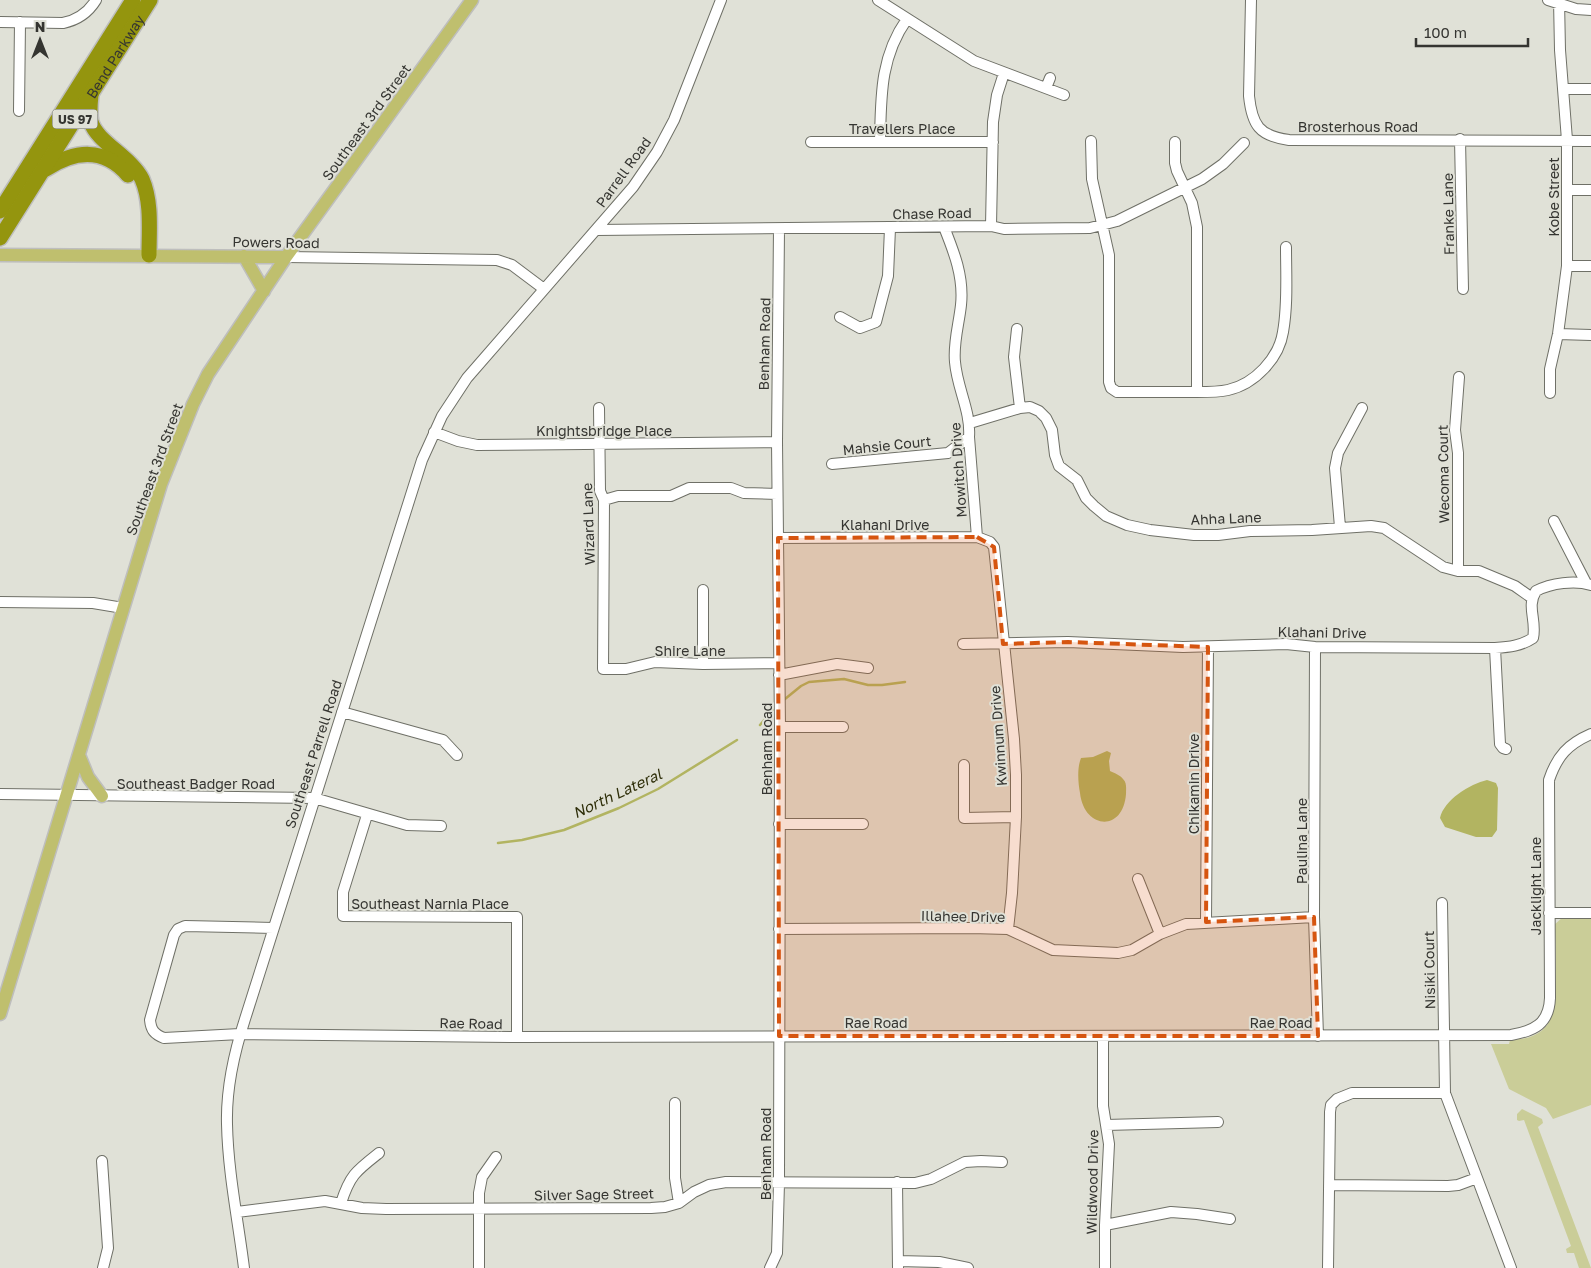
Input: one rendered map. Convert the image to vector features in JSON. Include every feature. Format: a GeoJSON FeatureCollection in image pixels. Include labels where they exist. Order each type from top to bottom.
{"type":"FeatureCollection","features":[{"type":"Feature","properties":{"kind":"highway","name":"Bend Parkway"},"geometry":{"type":"LineString","coordinates":[[0,211],[133,0]]}},
{"type":"Feature","properties":{"kind":"highway","name":"Bend Parkway"},"geometry":{"type":"LineString","coordinates":[[0,238],[150,0]]}},
{"type":"Feature","properties":{"kind":"highway"},"geometry":{"type":"LineString","coordinates":[[91,95],[90,115],[94,129],[131,164],[143,183],[148,205],[144,255]]}},
{"type":"Feature","properties":{"kind":"highway"},"geometry":{"type":"LineString","coordinates":[[43,171],[64,159],[83,154],[104,157],[120,166],[133,181],[139,197],[144,255]]}},
{"type":"Feature","properties":{"kind":"main road","name":"Southeast 3rd Street"},"geometry":{"type":"LineString","coordinates":[[0,1014],[161,484],[193,404],[208,374],[286,256],[472,0]]}},
{"type":"Feature","properties":{"kind":"main road","name":"Powers Road"},"geometry":{"type":"LineString","coordinates":[[0,255],[286,256]]}},
{"type":"Feature","properties":{"kind":"main road"},"geometry":{"type":"LineString","coordinates":[[244,256],[264,291]]}},
{"type":"Feature","properties":{"kind":"main road"},"geometry":{"type":"LineString","coordinates":[[78,755],[88,777],[102,796]]}},
{"type":"Feature","properties":{"kind":"street"},"geometry":{"type":"LineString","coordinates":[[0,22],[71,21],[87,12],[96,0]]}},
{"type":"Feature","properties":{"kind":"street","name":"Parrell Road"},"geometry":{"type":"LineString","coordinates":[[544,289],[633,187],[657,152],[674,120],[721,0]]}},
{"type":"Feature","properties":{"kind":"street"},"geometry":{"type":"LineString","coordinates":[[878,0],[974,61],[1004,73],[1048,84],[1064,95]]}},
{"type":"Feature","properties":{"kind":"street","name":"Brosterhous Road"},"geometry":{"type":"LineString","coordinates":[[1251,0],[1249,96],[1253,119],[1259,129],[1268,135],[1289,140],[1460,139],[1591,141]]}},
{"type":"Feature","properties":{"kind":"street"},"geometry":{"type":"LineString","coordinates":[[1548,0],[1591,10]]}},
{"type":"Feature","properties":{"kind":"street","name":"Kobe Street"},"geometry":{"type":"LineString","coordinates":[[1550,393],[1550,368],[1558,334],[1567,266],[1567,140],[1560,50],[1559,2]]}},
{"type":"Feature","properties":{"kind":"street"},"geometry":{"type":"LineString","coordinates":[[880,141],[881,92],[885,66],[893,43],[908,19]]}},
{"type":"Feature","properties":{"kind":"street"},"geometry":{"type":"LineString","coordinates":[[19,111],[20,22]]}},
{"type":"Feature","properties":{"kind":"street"},"geometry":{"type":"LineString","coordinates":[[991,226],[993,122],[996,96],[1004,73]]}},
{"type":"Feature","properties":{"kind":"street"},"geometry":{"type":"LineString","coordinates":[[1563,89],[1591,89]]}},
{"type":"Feature","properties":{"kind":"street","name":"Franke Lane"},"geometry":{"type":"LineString","coordinates":[[1460,139],[1463,289]]}},
{"type":"Feature","properties":{"kind":"street"},"geometry":{"type":"LineString","coordinates":[[1091,141],[1091,171],[1101,225],[1109,255],[1109,374],[1111,388],[1117,392],[1229,390],[1245,384],[1260,373],[1268,363],[1283,334],[1285,320],[1286,247]]}},
{"type":"Feature","properties":{"kind":"street","name":"Travellers Place"},"geometry":{"type":"LineString","coordinates":[[811,142],[992,142]]}},
{"type":"Feature","properties":{"kind":"street"},"geometry":{"type":"LineString","coordinates":[[1175,142],[1175,163],[1192,203],[1197,227],[1197,392]]}},
{"type":"Feature","properties":{"kind":"street","name":"Chase Road"},"geometry":{"type":"LineString","coordinates":[[596,230],[991,226],[1004,230],[1090,228],[1117,221],[1202,179],[1223,164],[1244,143]]}},
{"type":"Feature","properties":{"kind":"street"},"geometry":{"type":"LineString","coordinates":[[1567,190],[1591,190]]}},
{"type":"Feature","properties":{"kind":"street","name":"Mowitch Drive"},"geometry":{"type":"LineString","coordinates":[[944,227],[960,274],[961,305],[954,356],[956,371],[970,423],[977,537]]}},
{"type":"Feature","properties":{"kind":"street"},"geometry":{"type":"LineString","coordinates":[[840,317],[860,328],[876,322],[888,276],[890,228]]}},
{"type":"Feature","properties":{"kind":"street","name":"Benham Road"},"geometry":{"type":"LineString","coordinates":[[770,1268],[777,1253],[779,1183],[780,727],[777,442],[779,229]]}},
{"type":"Feature","properties":{"kind":"street","name":"Powers Road"},"geometry":{"type":"LineString","coordinates":[[286,256],[497,260],[512,265],[544,289]]}},
{"type":"Feature","properties":{"kind":"street"},"geometry":{"type":"LineString","coordinates":[[1567,266],[1591,266]]}},
{"type":"Feature","properties":{"kind":"street","name":"Southeast Parrell Road"},"geometry":{"type":"LineString","coordinates":[[244,1268],[229,1159],[227,1123],[228,1092],[240,1034],[422,460],[434,432],[454,396],[467,378],[544,289]]}},
{"type":"Feature","properties":{"kind":"street"},"geometry":{"type":"LineString","coordinates":[[970,423],[1020,408],[1014,357],[1017,330]]}},
{"type":"Feature","properties":{"kind":"street"},"geometry":{"type":"LineString","coordinates":[[1558,334],[1591,335]]}},
{"type":"Feature","properties":{"kind":"street","name":"Wecoma Court"},"geometry":{"type":"LineString","coordinates":[[1458,571],[1458,453],[1455,430],[1459,377]]}},
{"type":"Feature","properties":{"kind":"street","name":"Ahha Lane"},"geometry":{"type":"LineString","coordinates":[[1020,408],[1030,407],[1039,410],[1046,418],[1052,430],[1055,456],[1059,466],[1077,480],[1086,498],[1094,506],[1106,516],[1127,525],[1150,530],[1194,535],[1218,535],[1250,530],[1312,530],[1371,526],[1384,528],[1443,567],[1458,571],[1479,571],[1496,576],[1532,598]]}},
{"type":"Feature","properties":{"kind":"street","name":"Wizard Lane"},"geometry":{"type":"LineString","coordinates":[[599,408],[600,491],[604,500],[604,669]]}},
{"type":"Feature","properties":{"kind":"street"},"geometry":{"type":"LineString","coordinates":[[1340,527],[1335,468],[1338,453],[1362,408]]}},
{"type":"Feature","properties":{"kind":"street","name":"Knightsbridge Place"},"geometry":{"type":"LineString","coordinates":[[434,432],[458,442],[477,445],[777,442]]}},
{"type":"Feature","properties":{"kind":"street","name":"Mahsie Court"},"geometry":{"type":"LineString","coordinates":[[832,464],[948,453],[970,437]]}},
{"type":"Feature","properties":{"kind":"street"},"geometry":{"type":"LineString","coordinates":[[604,500],[618,496],[671,496],[689,488],[731,488],[744,492],[778,494]]}},
{"type":"Feature","properties":{"kind":"street"},"geometry":{"type":"LineString","coordinates":[[1532,598],[1536,591],[1543,588],[1564,584],[1589,584],[1554,521]]}},
{"type":"Feature","properties":{"kind":"street","name":"Klahani Drive"},"geometry":{"type":"LineString","coordinates":[[778,538],[977,537],[990,542]]}},
{"type":"Feature","properties":{"kind":"street","name":"Kwinnum Drive"},"geometry":{"type":"LineString","coordinates":[[990,542],[994,547],[995,555],[1014,739],[1016,817],[1008,929]]}},
{"type":"Feature","properties":{"kind":"street"},"geometry":{"type":"LineString","coordinates":[[704,590],[704,664]]}},
{"type":"Feature","properties":{"kind":"street","name":"Klahani Drive"},"geometry":{"type":"LineString","coordinates":[[963,644],[1068,642],[1208,647],[1286,644],[1315,647],[1495,648],[1517,646],[1526,643],[1532,638],[1534,624],[1532,598]]}},
{"type":"Feature","properties":{"kind":"street"},"geometry":{"type":"LineString","coordinates":[[0,602],[93,603],[123,608]]}},
{"type":"Feature","properties":{"kind":"street","name":"Chikamin Drive"},"geometry":{"type":"LineString","coordinates":[[1206,922],[1208,647]]}},
{"type":"Feature","properties":{"kind":"street","name":"Paulina Lane"},"geometry":{"type":"LineString","coordinates":[[1315,647],[1314,917],[1318,1036]]}},
{"type":"Feature","properties":{"kind":"street"},"geometry":{"type":"LineString","coordinates":[[1495,648],[1500,744],[1506,749]]}},
{"type":"Feature","properties":{"kind":"street","name":"Shire Lane"},"geometry":{"type":"LineString","coordinates":[[604,669],[626,669],[656,662],[704,664],[778,663]]}},
{"type":"Feature","properties":{"kind":"street"},"geometry":{"type":"LineString","coordinates":[[779,676],[837,664],[868,668]]}},
{"type":"Feature","properties":{"kind":"street"},"geometry":{"type":"LineString","coordinates":[[342,712],[443,740],[457,755]]}},
{"type":"Feature","properties":{"kind":"street"},"geometry":{"type":"LineString","coordinates":[[780,727],[844,727]]}},
{"type":"Feature","properties":{"kind":"street","name":"Jacklight Lane"},"geometry":{"type":"LineString","coordinates":[[1511,1035],[1528,1032],[1536,1027],[1547,1013],[1550,998],[1549,780],[1558,758],[1579,739],[1591,734]]}},
{"type":"Feature","properties":{"kind":"street"},"geometry":{"type":"LineString","coordinates":[[964,764],[964,818],[1016,817]]}},
{"type":"Feature","properties":{"kind":"street","name":"Southeast Badger Road"},"geometry":{"type":"LineString","coordinates":[[0,794],[314,798],[367,815],[407,825],[441,826]]}},
{"type":"Feature","properties":{"kind":"street","name":"Southeast Narnia Place"},"geometry":{"type":"LineString","coordinates":[[367,815],[343,892],[343,916],[517,917],[517,1037]]}},
{"type":"Feature","properties":{"kind":"street"},"geometry":{"type":"LineString","coordinates":[[779,824],[863,824]]}},
{"type":"Feature","properties":{"kind":"street"},"geometry":{"type":"LineString","coordinates":[[1138,879],[1160,934]]}},
{"type":"Feature","properties":{"kind":"street","name":"Nisiki Court"},"geometry":{"type":"LineString","coordinates":[[1442,904],[1445,1092],[1511,1268]]}},
{"type":"Feature","properties":{"kind":"street"},"geometry":{"type":"LineString","coordinates":[[1549,913],[1591,913]]}},
{"type":"Feature","properties":{"kind":"street","name":"Illahee Drive"},"geometry":{"type":"LineString","coordinates":[[779,929],[1008,929],[1052,950],[1118,953],[1132,950],[1160,934],[1186,924],[1314,917]]}},
{"type":"Feature","properties":{"kind":"street","name":"Rae Road"},"geometry":{"type":"LineString","coordinates":[[273,928],[186,926],[178,930],[174,935],[150,1020],[151,1028],[156,1035],[164,1038],[240,1034],[517,1037],[1511,1035]]}},
{"type":"Feature","properties":{"kind":"street","name":"Wildwood Drive"},"geometry":{"type":"LineString","coordinates":[[1103,1036],[1103,1106],[1109,1144],[1105,1268]]}},
{"type":"Feature","properties":{"kind":"street"},"geometry":{"type":"LineString","coordinates":[[1328,1268],[1331,1105],[1336,1099],[1352,1093],[1445,1092]]}},
{"type":"Feature","properties":{"kind":"street"},"geometry":{"type":"LineString","coordinates":[[675,1103],[675,1178],[679,1203]]}},
{"type":"Feature","properties":{"kind":"street"},"geometry":{"type":"LineString","coordinates":[[1106,1125],[1218,1122]]}},
{"type":"Feature","properties":{"kind":"street"},"geometry":{"type":"LineString","coordinates":[[341,1203],[347,1184],[358,1170],[379,1153]]}},
{"type":"Feature","properties":{"kind":"street"},"geometry":{"type":"LineString","coordinates":[[479,1268],[479,1193],[482,1177],[496,1158]]}},
{"type":"Feature","properties":{"kind":"street"},"geometry":{"type":"LineString","coordinates":[[102,1161],[108,1248],[103,1268]]}},
{"type":"Feature","properties":{"kind":"street","name":"Silver Sage Street"},"geometry":{"type":"LineString","coordinates":[[237,1212],[325,1201],[362,1208],[386,1209],[651,1208],[679,1203],[694,1192],[709,1185],[726,1182],[915,1183],[931,1179],[965,1162],[1002,1162]]}},
{"type":"Feature","properties":{"kind":"street"},"geometry":{"type":"LineString","coordinates":[[1329,1185],[1448,1186],[1458,1185],[1477,1178]]}},
{"type":"Feature","properties":{"kind":"street"},"geometry":{"type":"LineString","coordinates":[[897,1182],[898,1265],[939,1262],[968,1268]]}},
{"type":"Feature","properties":{"kind":"street"},"geometry":{"type":"LineString","coordinates":[[1105,1225],[1171,1212],[1230,1219]]}},
{"type":"Feature","properties":{"kind":"highlighted area"},"geometry":{"type":"Polygon","coordinates":[[[977,537],[994,547],[1003,644],[1068,642],[1208,647],[1206,922],[1314,917],[1318,1036],[779,1036],[778,538],[977,537]]]}},
{"type":"Feature","properties":{"kind":"green space"},"geometry":{"type":"Polygon","coordinates":[[[1563,917],[1567,919],[1591,919],[1591,1105],[1553,1119],[1546,1108],[1509,1089],[1491,1044],[1509,1044],[1510,1040],[1535,1035],[1549,1022],[1553,1012],[1556,989],[1554,925],[1563,917]]]}},
{"type":"Feature","properties":{"kind":"green space"},"geometry":{"type":"Polygon","coordinates":[[[1522,1109],[1542,1119],[1543,1123],[1538,1127],[1591,1268],[1579,1268],[1574,1253],[1567,1253],[1566,1249],[1571,1246],[1524,1120],[1517,1120],[1517,1114],[1522,1109]]]}},
{"type":"Feature","properties":{"kind":"shaded area"},"geometry":{"type":"Polygon","coordinates":[[[1107,751],[1111,753],[1109,761],[1110,771],[1122,778],[1126,786],[1126,794],[1123,807],[1118,815],[1111,820],[1103,822],[1088,814],[1083,805],[1079,789],[1078,771],[1081,758],[1093,757],[1107,751]]]}},
{"type":"Feature","properties":{"kind":"shaded area"},"geometry":{"type":"Polygon","coordinates":[[[1487,780],[1496,783],[1498,788],[1497,830],[1492,837],[1476,837],[1445,827],[1440,818],[1442,811],[1452,799],[1473,785],[1487,780]]]}},
{"type":"Feature","properties":{"kind":"waterway","name":"North Lateral"},"geometry":{"type":"LineString","coordinates":[[785,699],[809,682],[844,679],[868,685],[905,682]]}},
{"type":"Feature","properties":{"kind":"waterway","name":"North Lateral"},"geometry":{"type":"LineString","coordinates":[[760,725],[774,708]]}},
{"type":"Feature","properties":{"kind":"waterway","name":"North Lateral"},"geometry":{"type":"LineString","coordinates":[[498,843],[522,840],[564,830],[619,808],[658,789],[737,740]]}}]}
